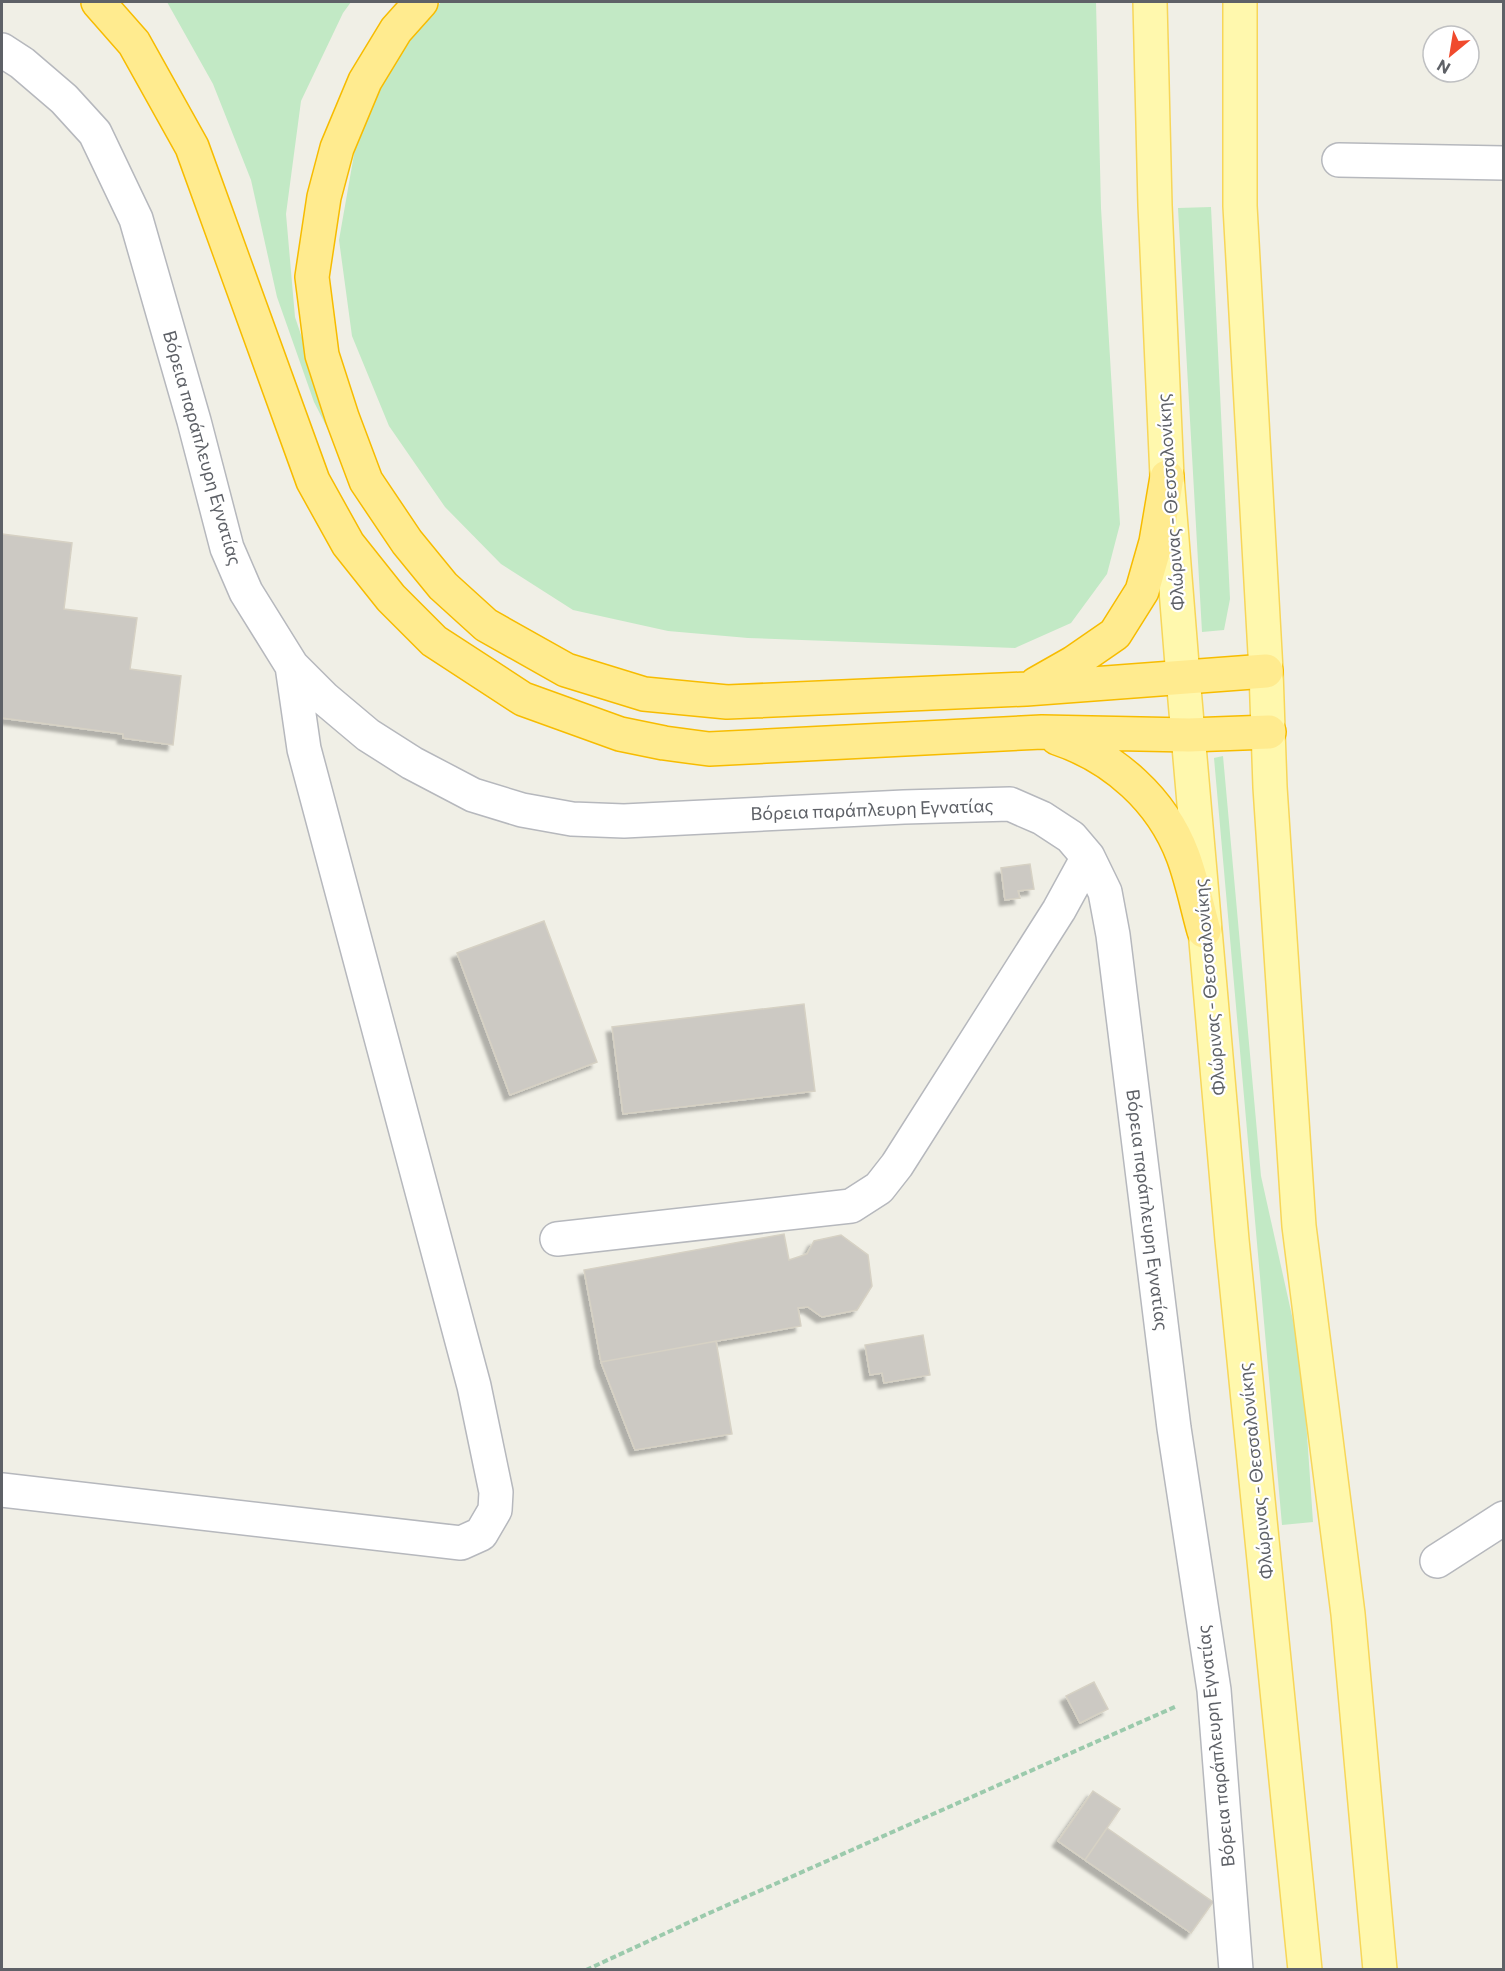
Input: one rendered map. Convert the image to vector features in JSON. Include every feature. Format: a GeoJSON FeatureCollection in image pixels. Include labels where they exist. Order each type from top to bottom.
{"type":"FeatureCollection","features":[{"type":"Feature","properties":{"kind":"highway"},"geometry":{"type":"LineString","coordinates":[[98,2],[134,43],[192,147],[312,481],[348,544],[392,598],[434,640],[523,699],[620,734],[664,743],[720,748],[1042,732],[1188,735],[1269,732]]}},
{"type":"Feature","properties":{"kind":"highway"},"geometry":{"type":"LineString","coordinates":[[421,2],[396,30],[365,81],[337,148],[324,197],[312,278],[322,355],[366,481],[407,542],[443,586],[486,625],[567,670],[644,694],[727,702],[1026,689],[1266,671]]}},
{"type":"Feature","properties":{"kind":"highway"},"geometry":{"type":"LineString","coordinates":[[1026,689],[1073,663],[1115,634],[1142,591],[1156,542],[1167,477]]}},
{"type":"Feature","properties":{"kind":"highway"},"geometry":{"type":"LineString","coordinates":[[1042,732],[1082,746],[1132,780],[1164,817],[1183,856],[1204,931]]}},
{"type":"Feature","properties":{"kind":"main road","name":"Φλώρινας - Θεσσαλονίκης"},"geometry":{"type":"LineString","coordinates":[[1150,2],[1155,205],[1167,477],[1232,1240],[1305,1970]]}},
{"type":"Feature","properties":{"kind":"main road"},"geometry":{"type":"LineString","coordinates":[[1240,2],[1240,206],[1266,671],[1270,788],[1299,1226],[1348,1614],[1380,1970]]}},
{"type":"Feature","properties":{"kind":"street","name":"Βόρεια παράπλευρη Εγνατίας"},"geometry":{"type":"LineString","coordinates":[[2,50],[22,63],[64,99],[95,133],[136,219],[194,421],[227,548],[246,592],[292,666],[324,698],[368,735],[412,763],[473,795],[522,810],[572,819],[624,821],[1010,804],[1042,818],[1071,837],[1089,857],[1105,892],[1113,935],[1174,1428],[1214,1690],[1236,1970]]}},
{"type":"Feature","properties":{"kind":"street"},"geometry":{"type":"LineString","coordinates":[[1339,160],[1503,163]]}},
{"type":"Feature","properties":{"kind":"street"},"geometry":{"type":"LineString","coordinates":[[2,1490],[461,1543],[481,1534],[495,1510],[496,1492],[474,1386],[304,749],[292,666]]}},
{"type":"Feature","properties":{"kind":"street"},"geometry":{"type":"LineString","coordinates":[[557,1239],[851,1206],[879,1188],[897,1165],[1038,943],[1089,857]]}},
{"type":"Feature","properties":{"kind":"street"},"geometry":{"type":"LineString","coordinates":[[1437,1561],[1503,1518]]}},
{"type":"Feature","properties":{"kind":"path"},"geometry":{"type":"LineString","coordinates":[[586,1970],[1214,1690]]}},
{"type":"Feature","properties":{"kind":"green space"},"geometry":{"type":"Polygon","coordinates":[[[167,2],[351,2],[343,13],[301,101],[286,214],[295,317],[342,457],[314,402],[277,297],[251,180],[213,84],[167,2]]]}},
{"type":"Feature","properties":{"kind":"green space"},"geometry":{"type":"Polygon","coordinates":[[[441,2],[1096,2],[1101,208],[1120,524],[1107,574],[1071,623],[1015,648],[748,638],[668,631],[573,610],[501,564],[445,507],[389,426],[352,336],[339,240],[356,143],[393,61],[441,2]]]}},
{"type":"Feature","properties":{"kind":"green space"},"geometry":{"type":"Polygon","coordinates":[[[1211,207],[1230,599],[1224,630],[1202,632],[1178,208],[1211,207]]]}},
{"type":"Feature","properties":{"kind":"green space"},"geometry":{"type":"Polygon","coordinates":[[[1223,756],[1261,1176],[1302,1361],[1313,1522],[1282,1525],[1214,758],[1223,756]]]}},
{"type":"Feature","properties":{"kind":"building"},"geometry":{"type":"Polygon","coordinates":[[[2,534],[72,543],[64,609],[137,618],[130,669],[181,676],[173,745],[123,738],[123,734],[2,718],[2,534]]]}},
{"type":"Feature","properties":{"kind":"building"},"geometry":{"type":"Polygon","coordinates":[[[1030,864],[1034,889],[1018,891],[1020,898],[1005,900],[1001,868],[1030,864]]]}},
{"type":"Feature","properties":{"kind":"building"},"geometry":{"type":"Polygon","coordinates":[[[544,921],[597,1062],[510,1095],[457,953],[544,921]]]}},
{"type":"Feature","properties":{"kind":"building"},"geometry":{"type":"Polygon","coordinates":[[[804,1004],[815,1091],[623,1114],[612,1027],[804,1004]]]}},
{"type":"Feature","properties":{"kind":"building"},"geometry":{"type":"Polygon","coordinates":[[[784,1234],[789,1260],[807,1254],[814,1241],[841,1235],[868,1255],[872,1286],[857,1310],[822,1317],[808,1307],[798,1308],[801,1326],[601,1362],[584,1270],[784,1234]]]}},
{"type":"Feature","properties":{"kind":"building"},"geometry":{"type":"Polygon","coordinates":[[[923,1335],[930,1375],[884,1383],[882,1373],[870,1375],[865,1345],[923,1335]]]}},
{"type":"Feature","properties":{"kind":"building"},"geometry":{"type":"Polygon","coordinates":[[[716,1341],[732,1434],[635,1450],[601,1362],[716,1341]]]}},
{"type":"Feature","properties":{"kind":"building"},"geometry":{"type":"Polygon","coordinates":[[[1094,1682],[1108,1709],[1080,1723],[1066,1696],[1094,1682]]]}},
{"type":"Feature","properties":{"kind":"building"},"geometry":{"type":"Polygon","coordinates":[[[1093,1791],[1120,1809],[1085,1860],[1058,1841],[1093,1791]]]}},
{"type":"Feature","properties":{"kind":"building"},"geometry":{"type":"Polygon","coordinates":[[[1107,1828],[1213,1902],[1191,1933],[1085,1860],[1107,1828]]]}}]}
